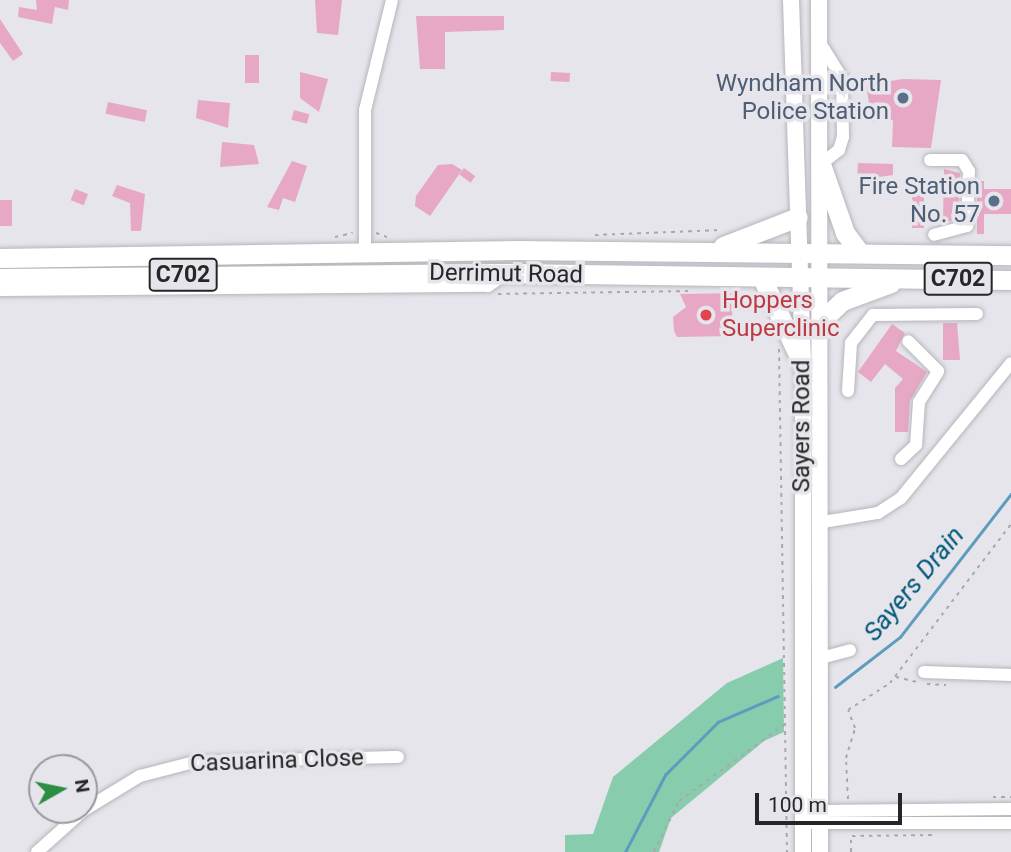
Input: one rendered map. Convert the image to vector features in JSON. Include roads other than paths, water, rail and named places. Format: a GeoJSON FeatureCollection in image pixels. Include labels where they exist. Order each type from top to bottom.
{"type":"FeatureCollection","features":[{"type":"Feature","properties":{"kind":"highway"},"geometry":{"type":"LineString","coordinates":[[821,164],[845,233],[860,253]]}},
{"type":"Feature","properties":{"kind":"highway"},"geometry":{"type":"LineString","coordinates":[[706,252],[797,217]]}},
{"type":"Feature","properties":{"kind":"highway","name":"Derrimut Road"},"geometry":{"type":"LineString","coordinates":[[0,258],[365,252],[822,252],[1011,255]]}},
{"type":"Feature","properties":{"kind":"highway"},"geometry":{"type":"LineString","coordinates":[[365,252],[366,272]]}},
{"type":"Feature","properties":{"kind":"highway"},"geometry":{"type":"LineString","coordinates":[[228,254],[247,265],[244,280]]}},
{"type":"Feature","properties":{"kind":"highway","name":"Derrimut Road"},"geometry":{"type":"LineString","coordinates":[[0,278],[244,280],[366,272],[1011,280]]}},
{"type":"Feature","properties":{"kind":"highway"},"geometry":{"type":"LineString","coordinates":[[762,278],[803,365]]}},
{"type":"Feature","properties":{"kind":"highway"},"geometry":{"type":"LineString","coordinates":[[824,319],[842,301],[906,278]]}},
{"type":"Feature","properties":{"kind":"main road","name":"Sayers Road"},"geometry":{"type":"LineString","coordinates":[[791,0],[803,365],[803,852]]}},
{"type":"Feature","properties":{"kind":"main road","name":"Sayers Road"},"geometry":{"type":"LineString","coordinates":[[819,0],[824,319],[820,852]]}},
{"type":"Feature","properties":{"kind":"main road"},"geometry":{"type":"LineString","coordinates":[[802,524],[823,522]]}},
{"type":"Feature","properties":{"kind":"street"},"geometry":{"type":"LineString","coordinates":[[365,252],[365,110],[392,0]]}},
{"type":"Feature","properties":{"kind":"street"},"geometry":{"type":"LineString","coordinates":[[930,160],[962,160],[970,171],[967,226],[934,235]]}},
{"type":"Feature","properties":{"kind":"street"},"geometry":{"type":"LineString","coordinates":[[0,290],[244,280],[488,286],[507,273]]}},
{"type":"Feature","properties":{"kind":"street"},"geometry":{"type":"LineString","coordinates":[[848,391],[851,343],[873,315],[977,314]]}},
{"type":"Feature","properties":{"kind":"street"},"geometry":{"type":"LineString","coordinates":[[901,459],[916,445],[919,401],[938,371],[908,341]]}},
{"type":"Feature","properties":{"kind":"street"},"geometry":{"type":"LineString","coordinates":[[823,522],[878,513],[901,499],[1011,362]]}},
{"type":"Feature","properties":{"kind":"street"},"geometry":{"type":"LineString","coordinates":[[821,658],[850,650]]}},
{"type":"Feature","properties":{"kind":"street"},"geometry":{"type":"LineString","coordinates":[[921,677],[1011,675]]}},
{"type":"Feature","properties":{"kind":"street","name":"Casuarina Close"},"geometry":{"type":"LineString","coordinates":[[98,802],[140,776],[194,762],[398,757]]}},
{"type":"Feature","properties":{"kind":"street"},"geometry":{"type":"LineString","coordinates":[[802,819],[820,819],[851,811],[1011,809]]}},
{"type":"Feature","properties":{"kind":"street"},"geometry":{"type":"LineString","coordinates":[[820,819],[851,831],[1011,823]]}},
{"type":"Feature","properties":{"kind":"street","name":"Casuarina Close"},"geometry":{"type":"LineString","coordinates":[[37,852],[68,824]]}},
{"type":"Feature","properties":{"kind":"waterway","name":"Sayers Drain"},"geometry":{"type":"LineString","coordinates":[[835,687],[900,637],[1011,494]]}},
{"type":"Feature","properties":{"kind":"waterway","name":"Sayers Drain"},"geometry":{"type":"LineString","coordinates":[[625,852],[665,775],[718,722],[778,696]]}},
{"type":"Feature","properties":{"kind":"place","name":"Wyndham North Police Station"},"geometry":{"type":"Point","coordinates":[903,98]}},
{"type":"Feature","properties":{"kind":"place","name":"Fire Station No. 57"},"geometry":{"type":"Point","coordinates":[994,201]}},
{"type":"Feature","properties":{"kind":"place","name":"Hoppers Superclinic"},"geometry":{"type":"Point","coordinates":[706,315]}}]}
